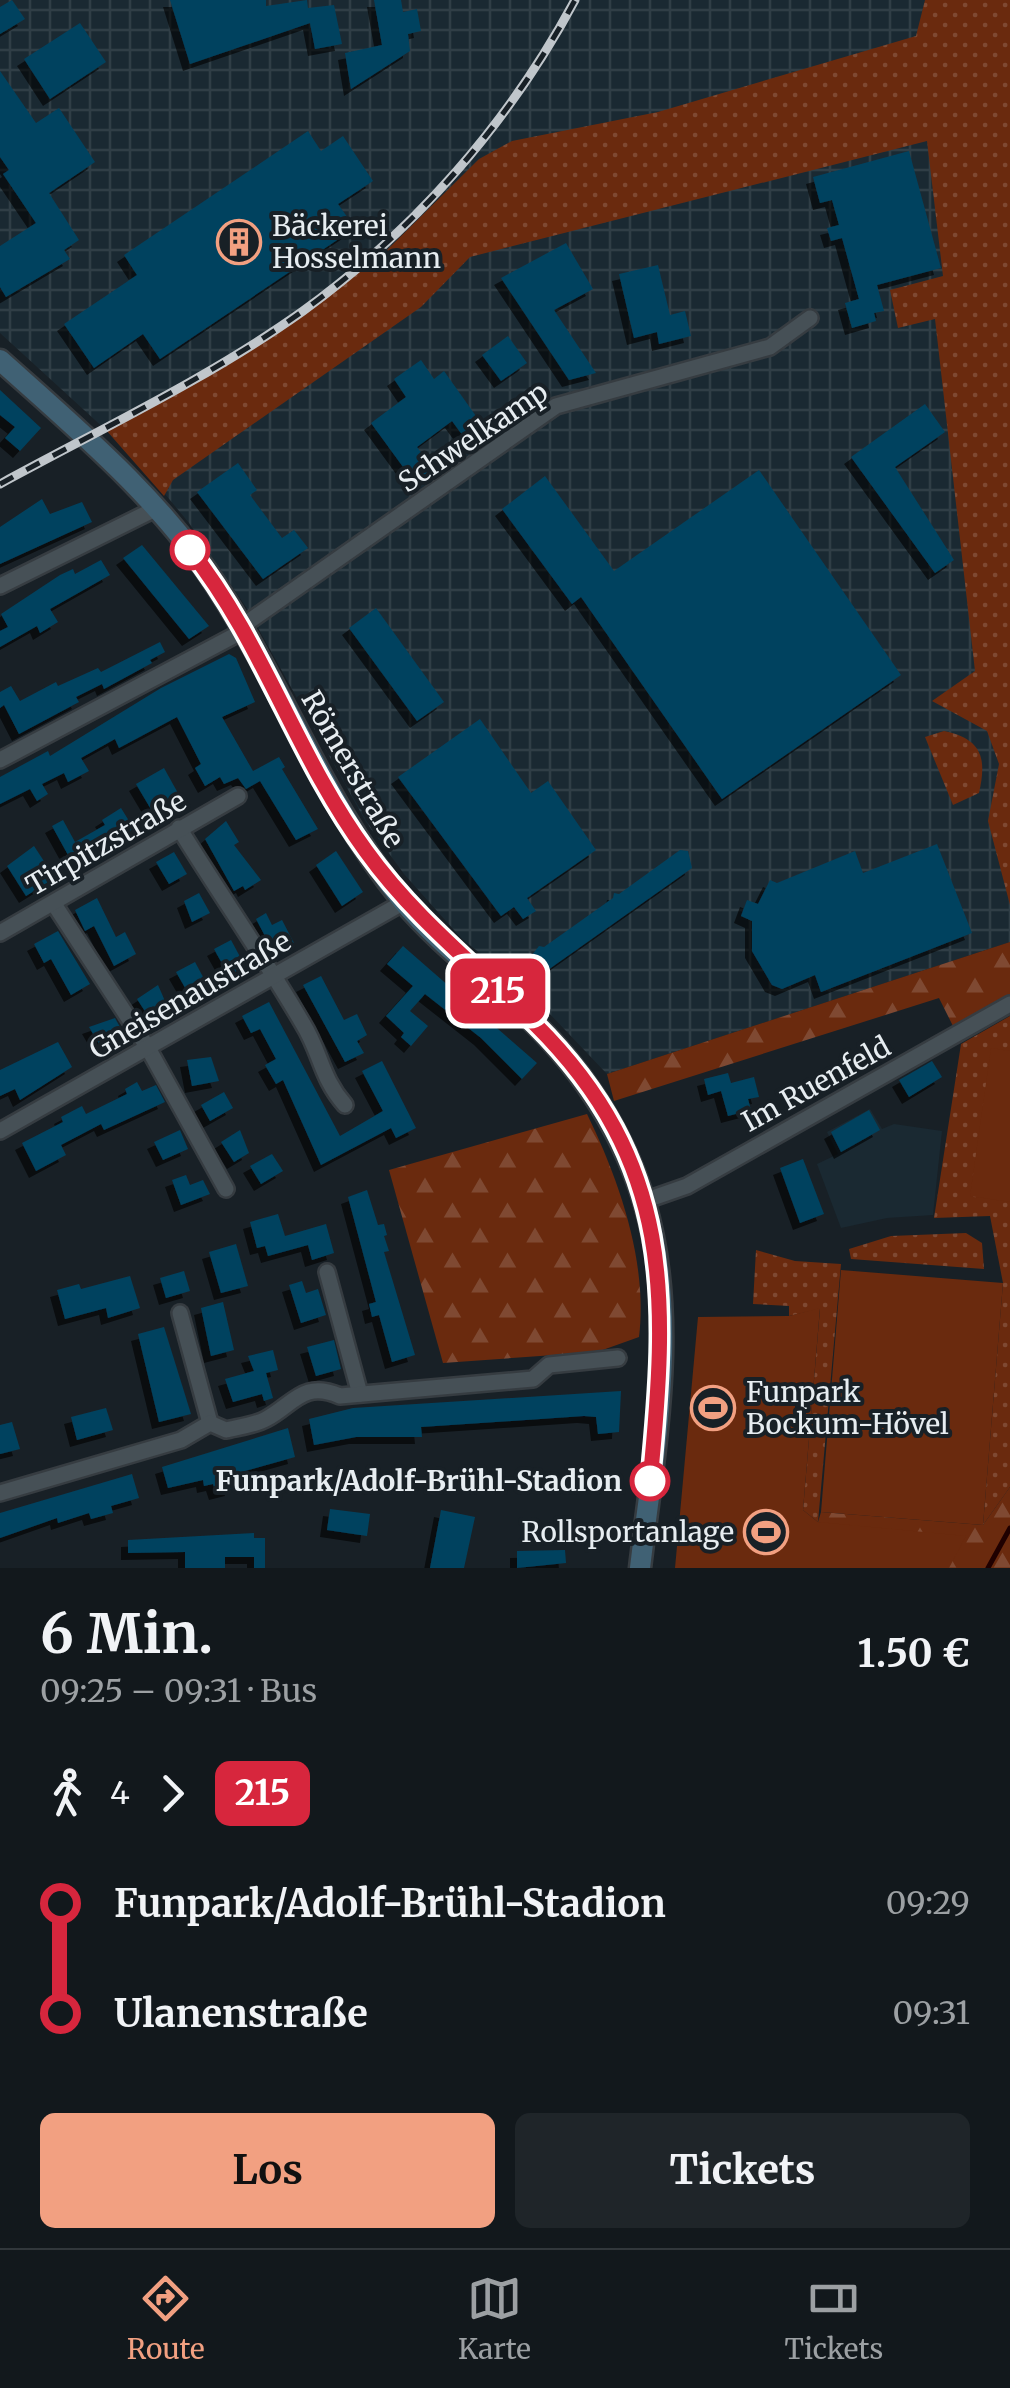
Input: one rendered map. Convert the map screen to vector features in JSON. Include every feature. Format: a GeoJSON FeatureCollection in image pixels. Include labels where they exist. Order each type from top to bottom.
{"type":"FeatureCollection","features":[{"type":"Feature","properties":{"kind":"main road","name":"Römerstraße"},"geometry":{"type":"LineString","coordinates":[[0,360],[85,437],[204,568],[242,629],[345,821],[404,902],[568,1059],[613,1128],[644,1201],[655,1244],[663,1349],[640,1568]]}},
{"type":"Feature","properties":{"kind":"street","name":"Schwelkamp"},"geometry":{"type":"LineString","coordinates":[[0,760],[242,629],[556,406],[770,347],[810,318]]}},
{"type":"Feature","properties":{"kind":"street"},"geometry":{"type":"LineString","coordinates":[[0,586],[154,509]]}},
{"type":"Feature","properties":{"kind":"street","name":"Tirpitzstraße"},"geometry":{"type":"LineString","coordinates":[[0,933],[238,796]]}},
{"type":"Feature","properties":{"kind":"street"},"geometry":{"type":"LineString","coordinates":[[179,828],[307,1030],[326,1083],[345,1105]]}},
{"type":"Feature","properties":{"kind":"street","name":"Gneisenaustraße"},"geometry":{"type":"LineString","coordinates":[[0,1131],[404,902]]}},
{"type":"Feature","properties":{"kind":"street"},"geometry":{"type":"LineString","coordinates":[[54,904],[148,1048],[226,1190]]}},
{"type":"Feature","properties":{"kind":"street","name":"Im Ruenfeld"},"geometry":{"type":"LineString","coordinates":[[644,1201],[688,1186],[1010,1004]]}},
{"type":"Feature","properties":{"kind":"street"},"geometry":{"type":"LineString","coordinates":[[327,1272],[360,1394]]}},
{"type":"Feature","properties":{"kind":"street"},"geometry":{"type":"LineString","coordinates":[[180,1314],[210,1424]]}},
{"type":"Feature","properties":{"kind":"street"},"geometry":{"type":"LineString","coordinates":[[0,1493],[181,1440],[196,1427],[210,1424],[226,1430],[267,1418],[290,1398],[325,1390],[340,1396],[533,1379],[549,1365],[618,1358]]}},
{"type":"Feature","properties":{"kind":"shaded area"},"geometry":{"type":"Polygon","coordinates":[[[0,0],[925,0],[917,36],[1010,861],[1010,942],[607,1074],[528,991],[462,939],[404,874],[366,822],[248,610],[189,523],[131,453],[0,333],[0,0]]]}},
{"type":"Feature","properties":{"kind":"shaded area"},"geometry":{"type":"Polygon","coordinates":[[[870,1109],[882,1129],[894,1124],[942,1131],[933,1215],[887,1218],[841,1228],[817,1164],[838,1154],[827,1132],[870,1109]]]}},
{"type":"Feature","properties":{"kind":"green space"},"geometry":{"type":"Polygon","coordinates":[[[925,0],[1010,0],[1010,905],[988,821],[999,764],[987,731],[932,701],[975,671],[935,319],[898,328],[890,290],[943,276],[927,141],[470,257],[421,307],[173,480],[164,496],[106,430],[253,348],[302,315],[386,251],[479,159],[512,141],[658,112],[916,36],[925,0]]]}},
{"type":"Feature","properties":{"kind":"green space"},"geometry":{"type":"Polygon","coordinates":[[[944,731],[967,739],[981,760],[979,793],[953,805],[925,737],[944,731]]]}},
{"type":"Feature","properties":{"kind":"green space"},"geometry":{"type":"Polygon","coordinates":[[[1010,942],[1010,995],[953,1026],[939,998],[614,1101],[607,1074],[1010,942]]]}},
{"type":"Feature","properties":{"kind":"green space"},"geometry":{"type":"Polygon","coordinates":[[[1010,1016],[1010,1487],[983,1525],[1003,1283],[990,1216],[934,1218],[961,1044],[1010,1016]]]}},
{"type":"Feature","properties":{"kind":"green space"},"geometry":{"type":"Polygon","coordinates":[[[991,1048],[1010,1051],[1010,1202],[970,1196],[991,1048]]]}},
{"type":"Feature","properties":{"kind":"green space"},"geometry":{"type":"Polygon","coordinates":[[[587,1114],[620,1194],[635,1251],[641,1309],[639,1337],[597,1352],[443,1363],[389,1170],[587,1114]]]}},
{"type":"Feature","properties":{"kind":"green space"},"geometry":{"type":"Polygon","coordinates":[[[966,1233],[982,1243],[984,1269],[851,1259],[849,1249],[891,1236],[966,1233]]]}},
{"type":"Feature","properties":{"kind":"green space"},"geometry":{"type":"Polygon","coordinates":[[[756,1250],[795,1261],[841,1264],[818,1522],[803,1510],[820,1309],[789,1316],[789,1306],[753,1304],[756,1250]]]}},
{"type":"Feature","properties":{"kind":"green space"},"geometry":{"type":"Polygon","coordinates":[[[841,1270],[1003,1283],[983,1525],[821,1512],[841,1270]]]}},
{"type":"Feature","properties":{"kind":"green space","name":"Funpark Bockum-Hövel"},"geometry":{"type":"Polygon","coordinates":[[[820,1308],[803,1510],[818,1522],[966,1536],[949,1568],[675,1568],[698,1317],[789,1316],[820,1308]]]}},
{"type":"Feature","properties":{"kind":"green space"},"geometry":{"type":"Polygon","coordinates":[[[1010,1487],[1010,1568],[948,1568],[818,1522],[821,1512],[983,1525],[1010,1487]]]}},
{"type":"Feature","properties":{"kind":"building"},"geometry":{"type":"Polygon","coordinates":[[[12,0],[25,19],[0,34],[0,7],[12,0]]]}},
{"type":"Feature","properties":{"kind":"building"},"geometry":{"type":"Polygon","coordinates":[[[170,0],[266,0],[266,6],[307,0],[308,8],[334,5],[342,44],[315,49],[310,23],[190,64],[170,0]]]}},
{"type":"Feature","properties":{"kind":"building"},"geometry":{"type":"Polygon","coordinates":[[[374,0],[401,0],[403,12],[417,9],[421,31],[408,34],[410,51],[351,89],[345,53],[382,45],[374,0]]]}},
{"type":"Feature","properties":{"kind":"building"},"geometry":{"type":"Polygon","coordinates":[[[80,23],[106,62],[50,99],[24,59],[80,23]]]}},
{"type":"Feature","properties":{"kind":"building"},"geometry":{"type":"Polygon","coordinates":[[[0,71],[36,123],[59,108],[95,162],[49,193],[79,240],[64,250],[70,259],[6,297],[0,287],[0,246],[36,223],[3,174],[9,170],[0,157],[0,71]]]}},
{"type":"Feature","properties":{"kind":"building","name":"Bäckerei Hosselmann"},"geometry":{"type":"Polygon","coordinates":[[[308,131],[321,151],[343,136],[373,181],[338,204],[355,228],[160,359],[143,334],[94,368],[64,324],[137,275],[124,255],[308,131]]]}},
{"type":"Feature","properties":{"kind":"building"},"geometry":{"type":"Polygon","coordinates":[[[909,151],[941,268],[877,285],[884,311],[874,313],[876,321],[852,328],[845,303],[859,299],[842,238],[831,241],[827,228],[839,225],[832,200],[820,203],[813,177],[909,151]]]}},
{"type":"Feature","properties":{"kind":"building"},"geometry":{"type":"Polygon","coordinates":[[[566,243],[593,289],[554,310],[596,373],[569,380],[501,278],[566,243]]]}},
{"type":"Feature","properties":{"kind":"building"},"geometry":{"type":"Polygon","coordinates":[[[658,265],[670,315],[685,311],[691,336],[659,344],[657,332],[634,338],[619,274],[658,265]]]}},
{"type":"Feature","properties":{"kind":"building"},"geometry":{"type":"Polygon","coordinates":[[[508,336],[527,363],[501,381],[482,355],[508,336]]]}},
{"type":"Feature","properties":{"kind":"building"},"geometry":{"type":"Polygon","coordinates":[[[421,360],[434,379],[444,371],[488,433],[469,444],[452,421],[417,447],[433,469],[414,482],[371,423],[406,397],[394,379],[421,360]]]}},
{"type":"Feature","properties":{"kind":"building"},"geometry":{"type":"Polygon","coordinates":[[[0,390],[41,428],[20,451],[5,438],[15,427],[0,415],[0,390]]]}},
{"type":"Feature","properties":{"kind":"building"},"geometry":{"type":"Polygon","coordinates":[[[925,404],[945,432],[895,467],[954,560],[935,573],[851,457],[925,404]]]}},
{"type":"Feature","properties":{"kind":"building"},"geometry":{"type":"Polygon","coordinates":[[[238,463],[257,490],[250,495],[282,538],[294,530],[308,548],[263,579],[197,492],[238,463]]]}},
{"type":"Feature","properties":{"kind":"building"},"geometry":{"type":"Polygon","coordinates":[[[759,470],[901,675],[722,799],[581,597],[572,604],[502,509],[545,476],[614,571],[759,470]]]}},
{"type":"Feature","properties":{"kind":"building"},"geometry":{"type":"Polygon","coordinates":[[[42,499],[50,514],[82,502],[92,522],[0,564],[0,527],[42,499]]]}},
{"type":"Feature","properties":{"kind":"building"},"geometry":{"type":"Polygon","coordinates":[[[142,545],[209,626],[189,639],[123,558],[142,545]]]}},
{"type":"Feature","properties":{"kind":"building"},"geometry":{"type":"Polygon","coordinates":[[[101,560],[110,575],[50,609],[58,622],[40,633],[37,626],[0,647],[0,631],[8,627],[1,614],[60,575],[73,569],[75,574],[101,560]]]}},
{"type":"Feature","properties":{"kind":"building"},"geometry":{"type":"Polygon","coordinates":[[[376,608],[444,702],[417,721],[349,628],[376,608]]]}},
{"type":"Feature","properties":{"kind":"building"},"geometry":{"type":"Polygon","coordinates":[[[160,642],[165,652],[150,660],[152,663],[104,689],[102,684],[76,697],[79,702],[19,734],[4,705],[0,708],[0,692],[11,686],[20,701],[56,682],[58,686],[98,668],[101,672],[160,642]]]}},
{"type":"Feature","properties":{"kind":"building"},"geometry":{"type":"Polygon","coordinates":[[[229,654],[236,658],[255,702],[222,717],[253,771],[279,757],[285,767],[282,769],[318,829],[296,840],[260,781],[246,789],[238,778],[224,784],[220,777],[205,786],[195,768],[201,764],[177,717],[119,748],[115,739],[81,758],[89,771],[68,782],[64,773],[42,784],[48,794],[37,801],[30,789],[0,804],[0,777],[48,751],[50,756],[161,688],[229,654]]]}},
{"type":"Feature","properties":{"kind":"building"},"geometry":{"type":"Polygon","coordinates":[[[480,719],[531,793],[548,781],[596,850],[527,898],[536,911],[523,919],[514,907],[501,916],[398,777],[480,719]]]}},
{"type":"Feature","properties":{"kind":"building"},"geometry":{"type":"Polygon","coordinates":[[[164,768],[179,795],[152,811],[136,784],[164,768]]]}},
{"type":"Feature","properties":{"kind":"building"},"geometry":{"type":"Polygon","coordinates":[[[121,808],[134,829],[87,850],[90,854],[73,864],[52,826],[63,820],[75,842],[105,825],[102,820],[121,808]]]}},
{"type":"Feature","properties":{"kind":"building"},"geometry":{"type":"Polygon","coordinates":[[[226,821],[239,842],[234,845],[261,880],[245,890],[243,886],[234,891],[205,839],[226,821]]]}},
{"type":"Feature","properties":{"kind":"building"},"geometry":{"type":"Polygon","coordinates":[[[937,844],[972,933],[821,992],[815,975],[782,989],[772,985],[752,951],[752,921],[741,916],[747,900],[758,904],[770,880],[777,883],[855,851],[863,873],[937,844]]]}},
{"type":"Feature","properties":{"kind":"building"},"geometry":{"type":"Polygon","coordinates":[[[34,846],[55,878],[26,896],[7,866],[34,846]]]}},
{"type":"Feature","properties":{"kind":"building"},"geometry":{"type":"Polygon","coordinates":[[[680,850],[688,851],[692,868],[545,972],[535,966],[532,955],[539,946],[544,947],[613,898],[614,893],[619,894],[680,850]]]}},
{"type":"Feature","properties":{"kind":"building"},"geometry":{"type":"Polygon","coordinates":[[[336,851],[363,892],[342,906],[316,865],[336,851]]]}},
{"type":"Feature","properties":{"kind":"building"},"geometry":{"type":"Polygon","coordinates":[[[174,852],[187,874],[169,884],[156,862],[174,852]]]}},
{"type":"Feature","properties":{"kind":"building"},"geometry":{"type":"Polygon","coordinates":[[[199,893],[210,913],[192,922],[184,901],[199,893]]]}},
{"type":"Feature","properties":{"kind":"building"},"geometry":{"type":"Polygon","coordinates":[[[97,898],[116,937],[125,932],[136,954],[114,966],[94,926],[85,931],[75,910],[97,898]]]}},
{"type":"Feature","properties":{"kind":"building"},"geometry":{"type":"Polygon","coordinates":[[[266,913],[272,925],[282,920],[294,943],[274,953],[256,919],[266,913]]]}},
{"type":"Feature","properties":{"kind":"building"},"geometry":{"type":"Polygon","coordinates":[[[58,931],[90,984],[71,995],[51,959],[44,963],[34,944],[58,931]]]}},
{"type":"Feature","properties":{"kind":"building"},"geometry":{"type":"Polygon","coordinates":[[[231,940],[245,966],[229,976],[214,949],[231,940]]]}},
{"type":"Feature","properties":{"kind":"building"},"geometry":{"type":"Polygon","coordinates":[[[403,946],[537,1063],[522,1079],[481,1038],[425,994],[410,1011],[428,1026],[411,1046],[401,1037],[404,1033],[386,1016],[413,986],[387,964],[403,946]]]}},
{"type":"Feature","properties":{"kind":"building"},"geometry":{"type":"Polygon","coordinates":[[[195,962],[209,988],[191,998],[176,972],[195,962]]]}},
{"type":"Feature","properties":{"kind":"building"},"geometry":{"type":"Polygon","coordinates":[[[321,976],[344,1020],[357,1014],[367,1035],[357,1041],[364,1053],[345,1062],[303,985],[321,976]]]}},
{"type":"Feature","properties":{"kind":"building"},"geometry":{"type":"Polygon","coordinates":[[[158,985],[168,1008],[150,1019],[137,999],[158,985]]]}},
{"type":"Feature","properties":{"kind":"building"},"geometry":{"type":"Polygon","coordinates":[[[269,1002],[340,1136],[383,1111],[362,1071],[382,1061],[416,1128],[396,1138],[391,1128],[321,1165],[283,1080],[276,1084],[265,1065],[276,1059],[260,1029],[251,1033],[242,1016],[269,1002]]]}},
{"type":"Feature","properties":{"kind":"building"},"geometry":{"type":"Polygon","coordinates":[[[115,1018],[126,1038],[108,1048],[104,1041],[99,1044],[89,1027],[115,1018]]]}},
{"type":"Feature","properties":{"kind":"building"},"geometry":{"type":"Polygon","coordinates":[[[58,1042],[72,1067],[20,1100],[15,1089],[0,1096],[0,1070],[58,1042]]]}},
{"type":"Feature","properties":{"kind":"building"},"geometry":{"type":"Polygon","coordinates":[[[211,1057],[219,1081],[192,1086],[187,1060],[211,1057]]]}},
{"type":"Feature","properties":{"kind":"building"},"geometry":{"type":"Polygon","coordinates":[[[932,1061],[942,1077],[909,1097],[899,1080],[932,1061]]]}},
{"type":"Feature","properties":{"kind":"building"},"geometry":{"type":"Polygon","coordinates":[[[728,1073],[731,1083],[754,1077],[759,1097],[748,1099],[751,1110],[728,1116],[721,1091],[708,1095],[704,1079],[728,1073]]]}},
{"type":"Feature","properties":{"kind":"building"},"geometry":{"type":"Polygon","coordinates":[[[137,1082],[142,1091],[156,1085],[165,1102],[104,1130],[101,1124],[61,1145],[66,1155],[36,1171],[22,1143],[63,1122],[61,1117],[82,1106],[86,1114],[127,1094],[125,1089],[137,1082]]]}},
{"type":"Feature","properties":{"kind":"building"},"geometry":{"type":"Polygon","coordinates":[[[224,1092],[233,1108],[210,1121],[201,1105],[224,1092]]]}},
{"type":"Feature","properties":{"kind":"building"},"geometry":{"type":"Polygon","coordinates":[[[869,1110],[880,1130],[841,1152],[831,1132],[869,1110]]]}},
{"type":"Feature","properties":{"kind":"building"},"geometry":{"type":"Polygon","coordinates":[[[180,1130],[188,1149],[163,1160],[154,1142],[180,1130]]]}},
{"type":"Feature","properties":{"kind":"building"},"geometry":{"type":"Polygon","coordinates":[[[240,1130],[249,1153],[234,1162],[221,1142],[240,1130]]]}},
{"type":"Feature","properties":{"kind":"building"},"geometry":{"type":"Polygon","coordinates":[[[272,1154],[283,1171],[261,1184],[250,1166],[272,1154]]]}},
{"type":"Feature","properties":{"kind":"building"},"geometry":{"type":"Polygon","coordinates":[[[803,1159],[824,1214],[800,1223],[780,1168],[803,1159]]]}},
{"type":"Feature","properties":{"kind":"building"},"geometry":{"type":"Polygon","coordinates":[[[186,1175],[190,1185],[203,1180],[210,1194],[181,1205],[172,1180],[186,1175]]]}},
{"type":"Feature","properties":{"kind":"building"},"geometry":{"type":"Polygon","coordinates":[[[367,1190],[378,1225],[384,1224],[389,1251],[384,1252],[415,1355],[392,1362],[379,1315],[372,1317],[369,1304],[376,1302],[348,1197],[367,1190]]]}},
{"type":"Feature","properties":{"kind":"building"},"geometry":{"type":"Polygon","coordinates":[[[278,1214],[285,1236],[326,1224],[334,1253],[312,1260],[308,1245],[268,1256],[265,1246],[257,1248],[250,1222],[278,1214]]]}},
{"type":"Feature","properties":{"kind":"building"},"geometry":{"type":"Polygon","coordinates":[[[236,1244],[248,1286],[221,1293],[209,1252],[236,1244]]]}},
{"type":"Feature","properties":{"kind":"building"},"geometry":{"type":"Polygon","coordinates":[[[184,1271],[190,1291],[166,1298],[160,1278],[184,1271]]]}},
{"type":"Feature","properties":{"kind":"building"},"geometry":{"type":"Polygon","coordinates":[[[130,1276],[140,1308],[108,1318],[106,1308],[65,1319],[57,1290],[79,1284],[81,1289],[130,1276]]]}},
{"type":"Feature","properties":{"kind":"building"},"geometry":{"type":"Polygon","coordinates":[[[302,1281],[306,1293],[318,1289],[326,1315],[301,1323],[289,1285],[302,1281]]]}},
{"type":"Feature","properties":{"kind":"building"},"geometry":{"type":"Polygon","coordinates":[[[223,1302],[234,1350],[211,1356],[201,1308],[223,1302]]]}},
{"type":"Feature","properties":{"kind":"building"},"geometry":{"type":"Polygon","coordinates":[[[164,1327],[191,1414],[159,1422],[138,1334],[164,1327]]]}},
{"type":"Feature","properties":{"kind":"building"},"geometry":{"type":"Polygon","coordinates":[[[334,1340],[341,1369],[316,1376],[307,1347],[334,1340]]]}},
{"type":"Feature","properties":{"kind":"building"},"geometry":{"type":"Polygon","coordinates":[[[273,1350],[278,1370],[266,1373],[273,1398],[264,1401],[262,1394],[233,1402],[225,1379],[254,1371],[248,1356],[273,1350]]]}},
{"type":"Feature","properties":{"kind":"building"},"geometry":{"type":"Polygon","coordinates":[[[621,1391],[619,1432],[598,1434],[596,1417],[584,1416],[421,1427],[422,1437],[356,1437],[314,1445],[309,1419],[353,1408],[621,1391]]]}},
{"type":"Feature","properties":{"kind":"building"},"geometry":{"type":"Polygon","coordinates":[[[106,1408],[113,1430],[77,1440],[71,1417],[106,1408]]]}},
{"type":"Feature","properties":{"kind":"building"},"geometry":{"type":"Polygon","coordinates":[[[12,1422],[20,1449],[0,1454],[0,1425],[12,1422]]]}},
{"type":"Feature","properties":{"kind":"building"},"geometry":{"type":"Polygon","coordinates":[[[288,1428],[295,1457],[227,1476],[232,1489],[216,1493],[213,1484],[204,1486],[203,1480],[168,1488],[162,1467],[288,1428]]]}},
{"type":"Feature","properties":{"kind":"building"},"geometry":{"type":"Polygon","coordinates":[[[132,1474],[139,1498],[111,1506],[113,1513],[91,1519],[89,1513],[58,1523],[57,1518],[0,1538],[0,1513],[132,1474]]]}},
{"type":"Feature","properties":{"kind":"building"},"geometry":{"type":"Polygon","coordinates":[[[330,1509],[370,1514],[367,1536],[327,1530],[330,1509]]]}},
{"type":"Feature","properties":{"kind":"building"},"geometry":{"type":"Polygon","coordinates":[[[441,1510],[475,1517],[464,1568],[430,1568],[441,1510]]]}},
{"type":"Feature","properties":{"kind":"building"},"geometry":{"type":"Polygon","coordinates":[[[254,1533],[254,1538],[265,1538],[265,1568],[254,1568],[254,1557],[225,1557],[225,1568],[185,1568],[185,1552],[128,1553],[128,1540],[254,1533]]]}},
{"type":"Feature","properties":{"kind":"building"},"geometry":{"type":"Polygon","coordinates":[[[565,1550],[566,1563],[517,1568],[517,1551],[565,1550]]]}},
{"type":"Feature","properties":{"kind":"waterway"},"geometry":{"type":"LineString","coordinates":[[988,1568],[1010,1528]]}},
{"type":"Feature","properties":{"kind":"railway"},"geometry":{"type":"LineString","coordinates":[[0,484],[230,359],[344,279],[384,245],[457,171],[521,89],[575,0]]}},
{"type":"Feature","properties":{"kind":"bus line","name":"215"},"geometry":{"type":"LineString","coordinates":[[190,550],[219,589],[364,849],[404,902],[568,1059],[624,1149],[655,1244],[661,1308],[663,1349],[650,1481]]}},
{"type":"Feature","properties":{"kind":"place","name":"Bäckerei Hosselmann"},"geometry":{"type":"Point","coordinates":[239,242]}},
{"type":"Feature","properties":{"kind":"place","name":"Funpark Bockum-Hövel"},"geometry":{"type":"Point","coordinates":[713,1408]}},
{"type":"Feature","properties":{"kind":"place","name":"Funpark/Adolf-Brühl-Stadion"},"geometry":{"type":"Point","coordinates":[650,1481]}},
{"type":"Feature","properties":{"kind":"place","name":"Rollsportanlage"},"geometry":{"type":"Point","coordinates":[766,1532]}}]}
